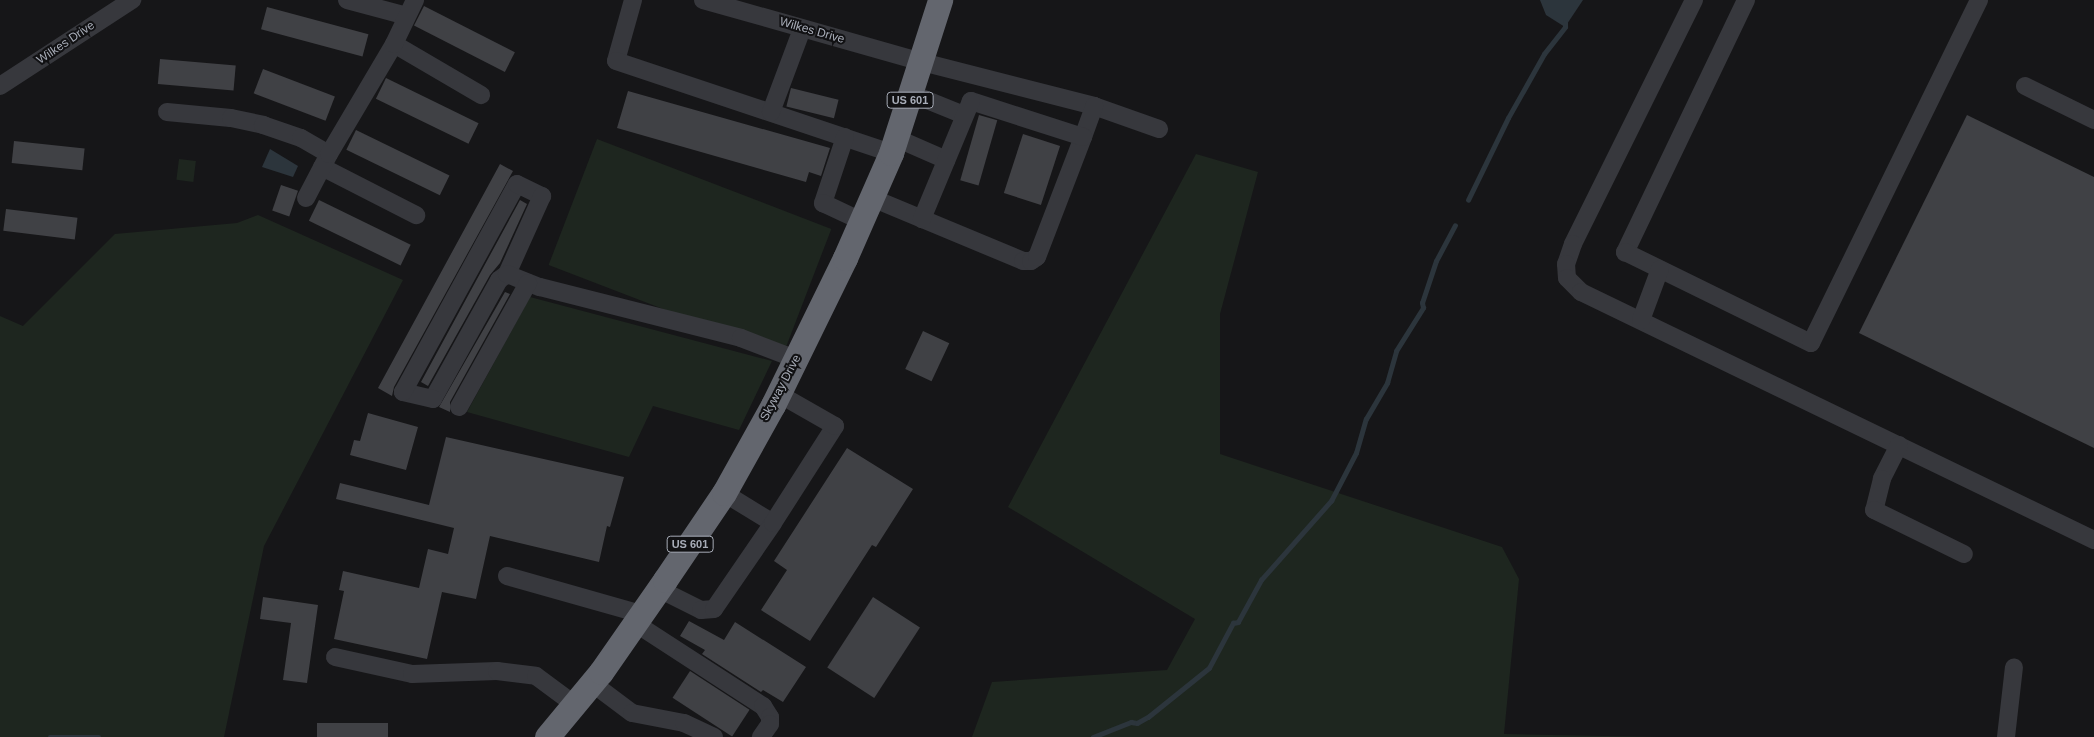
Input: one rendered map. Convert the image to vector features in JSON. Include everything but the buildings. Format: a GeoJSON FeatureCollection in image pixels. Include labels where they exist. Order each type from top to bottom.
{"type":"FeatureCollection","features":[{"type":"Feature","properties":{"kind":"highway","name":"Skyway Drive"},"geometry":{"type":"LineString","coordinates":[[547,737],[592,683],[724,493],[779,394],[872,198],[894,146],[912,94],[940,0]]}},
{"type":"Feature","properties":{"kind":"street","name":"Wilkes Drive"},"geometry":{"type":"LineString","coordinates":[[0,86],[132,0]]}},
{"type":"Feature","properties":{"kind":"street"},"geometry":{"type":"LineString","coordinates":[[347,0],[407,16]]}},
{"type":"Feature","properties":{"kind":"street"},"geometry":{"type":"LineString","coordinates":[[306,198],[394,44],[414,0]]}},
{"type":"Feature","properties":{"kind":"street"},"geometry":{"type":"LineString","coordinates":[[633,0],[616,61],[845,137],[894,146],[946,160]]}},
{"type":"Feature","properties":{"kind":"street","name":"Wilkes Drive"},"geometry":{"type":"LineString","coordinates":[[703,0],[922,62],[1094,106],[1160,128]]}},
{"type":"Feature","properties":{"kind":"street"},"geometry":{"type":"LineString","coordinates":[[1694,0],[1573,244],[1566,264],[1567,278],[1581,292],[2094,540]]}},
{"type":"Feature","properties":{"kind":"street"},"geometry":{"type":"LineString","coordinates":[[1746,0],[1624,252],[1811,343],[1979,0]]}},
{"type":"Feature","properties":{"kind":"street"},"geometry":{"type":"LineString","coordinates":[[771,112],[802,28]]}},
{"type":"Feature","properties":{"kind":"street"},"geometry":{"type":"LineString","coordinates":[[394,44],[481,95]]}},
{"type":"Feature","properties":{"kind":"street"},"geometry":{"type":"LineString","coordinates":[[2024,86],[2094,120]]}},
{"type":"Feature","properties":{"kind":"street"},"geometry":{"type":"LineString","coordinates":[[1026,118],[1035,91]]}},
{"type":"Feature","properties":{"kind":"street"},"geometry":{"type":"LineString","coordinates":[[912,94],[964,115]]}},
{"type":"Feature","properties":{"kind":"street"},"geometry":{"type":"LineString","coordinates":[[922,219],[968,103],[974,101],[1084,137]]}},
{"type":"Feature","properties":{"kind":"street"},"geometry":{"type":"LineString","coordinates":[[872,198],[1027,262],[1031,261],[1037,258],[1084,137],[1094,106]]}},
{"type":"Feature","properties":{"kind":"street"},"geometry":{"type":"LineString","coordinates":[[167,112],[231,118],[263,124],[300,138],[326,160],[416,215]]}},
{"type":"Feature","properties":{"kind":"street"},"geometry":{"type":"LineString","coordinates":[[845,137],[824,202],[861,221]]}},
{"type":"Feature","properties":{"kind":"street"},"geometry":{"type":"LineString","coordinates":[[517,184],[542,196],[508,274],[499,280],[433,400],[402,392],[517,184]]}},
{"type":"Feature","properties":{"kind":"street"},"geometry":{"type":"LineString","coordinates":[[1641,320],[1660,269]]}},
{"type":"Feature","properties":{"kind":"street"},"geometry":{"type":"LineString","coordinates":[[508,274],[528,283],[742,338],[796,359]]}},
{"type":"Feature","properties":{"kind":"street"},"geometry":{"type":"LineString","coordinates":[[459,407],[528,283]]}},
{"type":"Feature","properties":{"kind":"street"},"geometry":{"type":"LineString","coordinates":[[659,589],[701,610],[714,609],[835,426],[779,394]]}},
{"type":"Feature","properties":{"kind":"street"},"geometry":{"type":"LineString","coordinates":[[1899,445],[1882,479],[1874,510],[1964,554]]}},
{"type":"Feature","properties":{"kind":"street"},"geometry":{"type":"LineString","coordinates":[[724,493],[772,523]]}},
{"type":"Feature","properties":{"kind":"street"},"geometry":{"type":"LineString","coordinates":[[507,576],[638,618],[763,706],[770,717],[770,724],[761,737]]}},
{"type":"Feature","properties":{"kind":"street"},"geometry":{"type":"LineString","coordinates":[[335,657],[412,674],[497,671],[536,676],[574,704]]}},
{"type":"Feature","properties":{"kind":"street"},"geometry":{"type":"LineString","coordinates":[[2006,737],[2014,666]]}},
{"type":"Feature","properties":{"kind":"street"},"geometry":{"type":"LineString","coordinates":[[592,683],[632,713],[684,723],[714,737]]}},
{"type":"Feature","properties":{"kind":"shaded area"},"geometry":{"type":"Polygon","coordinates":[[[1540,0],[1583,0],[1565,27],[1546,15],[1540,0]]]}},
{"type":"Feature","properties":{"kind":"shaded area"},"geometry":{"type":"Polygon","coordinates":[[[597,139],[831,229],[783,355],[549,265],[597,139]]]}},
{"type":"Feature","properties":{"kind":"shaded area"},"geometry":{"type":"Polygon","coordinates":[[[270,149],[298,166],[293,177],[262,167],[270,149]]]}},
{"type":"Feature","properties":{"kind":"shaded area"},"geometry":{"type":"Polygon","coordinates":[[[1196,154],[1258,172],[1220,314],[1220,454],[1502,547],[1519,579],[1504,734],[1662,737],[972,737],[992,682],[1167,670],[1195,619],[1008,507],[1196,154]]]}},
{"type":"Feature","properties":{"kind":"shaded area"},"geometry":{"type":"Polygon","coordinates":[[[179,159],[196,161],[193,182],[176,180],[179,159]]]}},
{"type":"Feature","properties":{"kind":"shaded area"},"geometry":{"type":"Polygon","coordinates":[[[258,215],[403,280],[264,546],[224,737],[0,737],[0,316],[23,326],[115,234],[237,223],[258,215]]]}},
{"type":"Feature","properties":{"kind":"shaded area"},"geometry":{"type":"Polygon","coordinates":[[[530,297],[772,361],[739,430],[653,406],[629,457],[467,412],[530,297]]]}},
{"type":"Feature","properties":{"kind":"waterway"},"geometry":{"type":"LineString","coordinates":[[1468,200],[1508,118],[1544,54],[1565,27],[1565,23]]}},
{"type":"Feature","properties":{"kind":"waterway"},"geometry":{"type":"LineString","coordinates":[[1093,737],[1131,722],[1137,723],[1148,717],[1209,668],[1233,623],[1238,622],[1261,580],[1331,501],[1356,453],[1366,419],[1387,383],[1396,351],[1423,308],[1422,303],[1436,261],[1455,226]]}},
{"type":"Feature","properties":{"kind":"waterway"},"geometry":{"type":"LineString","coordinates":[[50,737],[99,737]]}}]}
